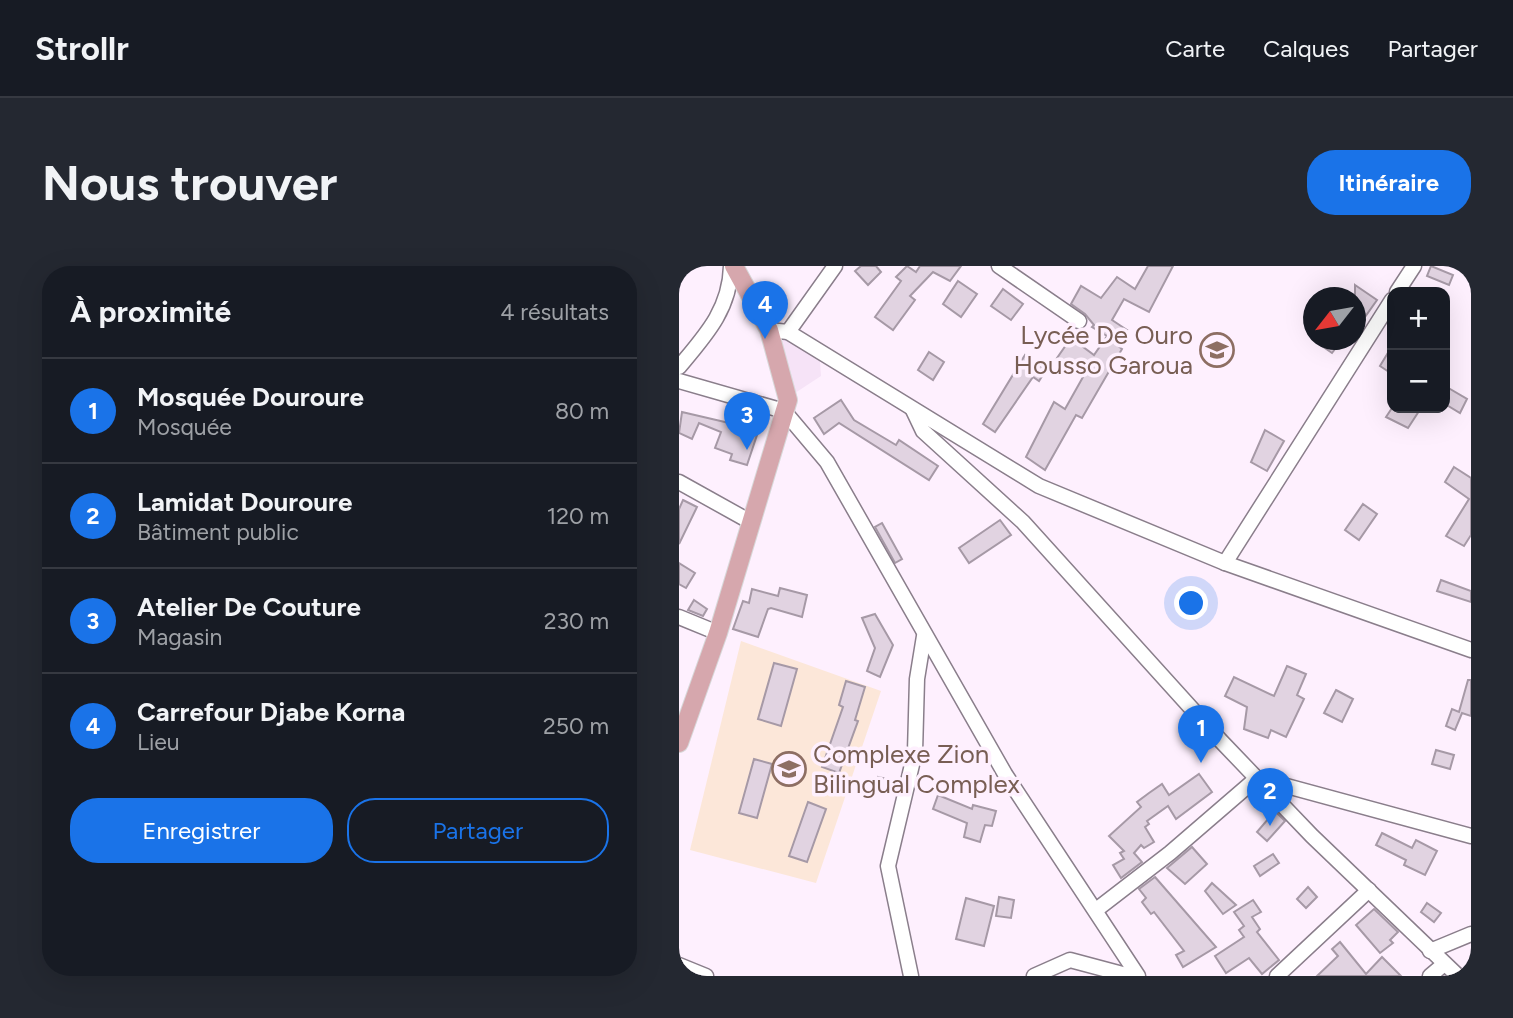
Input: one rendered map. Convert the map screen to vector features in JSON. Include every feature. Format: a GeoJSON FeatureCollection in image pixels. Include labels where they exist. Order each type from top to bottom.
{"type":"FeatureCollection","features":[{"type":"Feature","properties":{"kind":"main road"},"geometry":{"type":"LineString","coordinates":[[680,738],[718,633],[749,521],[788,400],[769,330],[733,266]]}},
{"type":"Feature","properties":{"kind":"street"},"geometry":{"type":"LineString","coordinates":[[679,367],[723,309],[731,286],[733,266]]}},
{"type":"Feature","properties":{"kind":"street"},"geometry":{"type":"LineString","coordinates":[[788,332],[835,266]]}},
{"type":"Feature","properties":{"kind":"street"},"geometry":{"type":"LineString","coordinates":[[999,266],[1079,321]]}},
{"type":"Feature","properties":{"kind":"street"},"geometry":{"type":"LineString","coordinates":[[1400,287],[1414,266]]}},
{"type":"Feature","properties":{"kind":"street"},"geometry":{"type":"LineString","coordinates":[[1225,563],[1387,308]]}},
{"type":"Feature","properties":{"kind":"street"},"geometry":{"type":"LineString","coordinates":[[769,330],[788,332],[1039,486],[1225,563],[1471,650]]}},
{"type":"Feature","properties":{"kind":"street"},"geometry":{"type":"LineString","coordinates":[[679,381],[784,411],[827,462],[1005,774],[1138,976]]}},
{"type":"Feature","properties":{"kind":"street"},"geometry":{"type":"LineString","coordinates":[[913,410],[923,431],[1024,522],[1257,778],[1443,965],[1458,976]]}},
{"type":"Feature","properties":{"kind":"street"},"geometry":{"type":"LineString","coordinates":[[679,482],[749,521]]}},
{"type":"Feature","properties":{"kind":"street"},"geometry":{"type":"LineString","coordinates":[[679,617],[718,633]]}},
{"type":"Feature","properties":{"kind":"street"},"geometry":{"type":"LineString","coordinates":[[911,976],[888,866],[915,752],[917,679],[924,636]]}},
{"type":"Feature","properties":{"kind":"street"},"geometry":{"type":"LineString","coordinates":[[1257,778],[1470,833]]}},
{"type":"Feature","properties":{"kind":"street"},"geometry":{"type":"LineString","coordinates":[[1096,910],[1170,853],[1257,778]]}},
{"type":"Feature","properties":{"kind":"street"},"geometry":{"type":"LineString","coordinates":[[1277,976],[1369,890]]}},
{"type":"Feature","properties":{"kind":"street"},"geometry":{"type":"LineString","coordinates":[[1430,951],[1471,934]]}},
{"type":"Feature","properties":{"kind":"street"},"geometry":{"type":"LineString","coordinates":[[1034,976],[1070,960],[1130,976]]}},
{"type":"Feature","properties":{"kind":"street"},"geometry":{"type":"LineString","coordinates":[[679,965],[706,976]]}},
{"type":"Feature","properties":{"kind":"street"},"geometry":{"type":"LineString","coordinates":[[1430,976],[1443,965]]}},
{"type":"Feature","properties":{"kind":"shaded area"},"geometry":{"type":"Polygon","coordinates":[[[800,338],[819,347],[821,376],[792,395],[776,341],[800,338]]]}},
{"type":"Feature","properties":{"kind":"shaded area"},"geometry":{"type":"Polygon","coordinates":[[[741,641],[881,691],[816,883],[690,850],[741,641]]]}},
{"type":"Feature","properties":{"kind":"building"},"geometry":{"type":"Polygon","coordinates":[[[861,266],[876,266],[881,272],[868,285],[855,271],[861,266]]]}},
{"type":"Feature","properties":{"kind":"building"},"geometry":{"type":"Polygon","coordinates":[[[907,266],[916,272],[920,266],[961,266],[950,281],[933,272],[910,296],[915,300],[893,330],[875,317],[901,281],[896,277],[907,266]]]}},
{"type":"Feature","properties":{"kind":"building"},"geometry":{"type":"Polygon","coordinates":[[[1148,266],[1173,266],[1149,312],[1124,299],[1112,320],[1127,330],[1117,345],[1122,349],[1082,418],[1076,415],[1045,470],[1026,457],[1054,402],[1065,409],[1083,377],[1057,358],[1071,338],[1094,355],[1107,336],[1092,327],[1094,325],[1085,314],[1071,304],[1081,286],[1101,298],[1117,277],[1135,289],[1148,266]]]}},
{"type":"Feature","properties":{"kind":"building"},"geometry":{"type":"Polygon","coordinates":[[[1431,266],[1453,275],[1449,285],[1427,276],[1431,266]]]}},
{"type":"Feature","properties":{"kind":"building"},"geometry":{"type":"Polygon","coordinates":[[[958,281],[977,294],[961,317],[943,304],[958,281]]]}},
{"type":"Feature","properties":{"kind":"building"},"geometry":{"type":"Polygon","coordinates":[[[1003,289],[1023,304],[1011,320],[991,306],[1003,289]]]}},
{"type":"Feature","properties":{"kind":"building"},"geometry":{"type":"Polygon","coordinates":[[[1366,292],[1377,300],[1366,316],[1366,292]]]}},
{"type":"Feature","properties":{"kind":"building"},"geometry":{"type":"Polygon","coordinates":[[[929,352],[944,362],[933,380],[918,370],[929,352]]]}},
{"type":"Feature","properties":{"kind":"building"},"geometry":{"type":"Polygon","coordinates":[[[1387,354],[1387,371],[1380,366],[1387,354]]]}},
{"type":"Feature","properties":{"kind":"building"},"geometry":{"type":"Polygon","coordinates":[[[1025,355],[1046,370],[1039,381],[1033,377],[995,432],[983,424],[1025,355]]]}},
{"type":"Feature","properties":{"kind":"building"},"geometry":{"type":"Polygon","coordinates":[[[1450,389],[1467,399],[1460,413],[1450,407],[1450,389]]]}},
{"type":"Feature","properties":{"kind":"building"},"geometry":{"type":"Polygon","coordinates":[[[841,400],[854,420],[896,445],[899,440],[938,466],[929,480],[839,423],[824,434],[814,418],[841,400]]]}},
{"type":"Feature","properties":{"kind":"building"},"geometry":{"type":"Polygon","coordinates":[[[682,412],[742,426],[743,417],[762,420],[747,465],[730,460],[732,454],[715,448],[721,432],[699,423],[692,439],[679,433],[682,412]]]}},
{"type":"Feature","properties":{"kind":"building"},"geometry":{"type":"Polygon","coordinates":[[[1389,413],[1418,413],[1408,428],[1386,417],[1389,413]]]}},
{"type":"Feature","properties":{"kind":"building"},"geometry":{"type":"Polygon","coordinates":[[[1265,430],[1284,441],[1267,471],[1251,462],[1265,430]]]}},
{"type":"Feature","properties":{"kind":"building"},"geometry":{"type":"Polygon","coordinates":[[[1454,467],[1471,478],[1471,535],[1464,546],[1446,536],[1469,499],[1445,482],[1454,467]]]}},
{"type":"Feature","properties":{"kind":"building"},"geometry":{"type":"Polygon","coordinates":[[[683,500],[697,507],[679,544],[679,509],[683,500]]]}},
{"type":"Feature","properties":{"kind":"building"},"geometry":{"type":"Polygon","coordinates":[[[1363,504],[1377,514],[1359,540],[1345,530],[1363,504]]]}},
{"type":"Feature","properties":{"kind":"building"},"geometry":{"type":"Polygon","coordinates":[[[1000,520],[1011,535],[969,563],[959,548],[1000,520]]]}},
{"type":"Feature","properties":{"kind":"building"},"geometry":{"type":"Polygon","coordinates":[[[882,523],[902,559],[895,563],[875,527],[882,523]]]}},
{"type":"Feature","properties":{"kind":"building"},"geometry":{"type":"Polygon","coordinates":[[[679,563],[695,573],[686,588],[679,584],[679,563]]]}},
{"type":"Feature","properties":{"kind":"building"},"geometry":{"type":"Polygon","coordinates":[[[1441,580],[1471,591],[1471,602],[1437,591],[1441,580]]]}},
{"type":"Feature","properties":{"kind":"building"},"geometry":{"type":"Polygon","coordinates":[[[780,588],[807,595],[802,617],[771,608],[768,609],[758,637],[733,629],[743,601],[749,603],[752,589],[778,596],[780,588]]]}},
{"type":"Feature","properties":{"kind":"building"},"geometry":{"type":"Polygon","coordinates":[[[694,600],[707,609],[703,616],[688,610],[694,600]]]}},
{"type":"Feature","properties":{"kind":"building"},"geometry":{"type":"Polygon","coordinates":[[[875,614],[893,645],[880,677],[867,671],[875,648],[862,618],[875,614]]]}},
{"type":"Feature","properties":{"kind":"building"},"geometry":{"type":"Polygon","coordinates":[[[774,663],[797,669],[781,726],[758,719],[774,663]]]}},
{"type":"Feature","properties":{"kind":"building"},"geometry":{"type":"Polygon","coordinates":[[[1287,666],[1306,674],[1297,695],[1304,699],[1286,737],[1271,730],[1268,738],[1244,729],[1247,707],[1225,696],[1234,677],[1274,696],[1287,666]]]}},
{"type":"Feature","properties":{"kind":"building"},"geometry":{"type":"Polygon","coordinates":[[[1468,680],[1471,680],[1471,716],[1462,713],[1455,730],[1446,726],[1452,709],[1459,712],[1468,680]]]}},
{"type":"Feature","properties":{"kind":"building"},"geometry":{"type":"Polygon","coordinates":[[[846,681],[865,687],[855,720],[858,721],[839,773],[822,767],[843,707],[839,705],[846,681]]]}},
{"type":"Feature","properties":{"kind":"building"},"geometry":{"type":"Polygon","coordinates":[[[1336,690],[1353,699],[1342,722],[1324,713],[1336,690]]]}},
{"type":"Feature","properties":{"kind":"building"},"geometry":{"type":"Polygon","coordinates":[[[1436,750],[1454,755],[1450,769],[1432,764],[1436,750]]]}},
{"type":"Feature","properties":{"kind":"building"},"geometry":{"type":"Polygon","coordinates":[[[754,759],[772,764],[757,818],[739,813],[754,759]]]}},
{"type":"Feature","properties":{"kind":"building"},"geometry":{"type":"Polygon","coordinates":[[[1199,774],[1212,792],[1176,819],[1168,806],[1147,821],[1149,824],[1145,827],[1154,842],[1144,848],[1141,845],[1134,853],[1142,862],[1121,878],[1113,865],[1124,859],[1120,853],[1124,851],[1109,836],[1141,807],[1137,802],[1162,784],[1169,795],[1199,774]]]}},
{"type":"Feature","properties":{"kind":"building"},"geometry":{"type":"Polygon","coordinates":[[[878,777],[896,781],[893,794],[875,790],[878,777]]]}},
{"type":"Feature","properties":{"kind":"building"},"geometry":{"type":"Polygon","coordinates":[[[938,795],[972,809],[973,805],[996,811],[992,826],[985,825],[980,842],[964,837],[967,823],[933,809],[938,795]]]}},
{"type":"Feature","properties":{"kind":"building"},"geometry":{"type":"Polygon","coordinates":[[[808,802],[826,809],[807,862],[789,856],[808,802]]]}},
{"type":"Feature","properties":{"kind":"building"},"geometry":{"type":"Polygon","coordinates":[[[1275,811],[1285,821],[1267,841],[1257,832],[1275,811]]]}},
{"type":"Feature","properties":{"kind":"building"},"geometry":{"type":"Polygon","coordinates":[[[1382,833],[1412,848],[1416,840],[1437,851],[1425,875],[1404,865],[1406,860],[1376,845],[1382,833]]]}},
{"type":"Feature","properties":{"kind":"building"},"geometry":{"type":"Polygon","coordinates":[[[1192,847],[1207,864],[1185,884],[1167,868],[1192,847]]]}},
{"type":"Feature","properties":{"kind":"building"},"geometry":{"type":"Polygon","coordinates":[[[1273,854],[1279,863],[1260,876],[1254,866],[1273,854]]]}},
{"type":"Feature","properties":{"kind":"building"},"geometry":{"type":"Polygon","coordinates":[[[1155,877],[1216,947],[1183,967],[1176,955],[1184,951],[1154,912],[1151,914],[1142,902],[1146,898],[1139,889],[1155,877]]]}},
{"type":"Feature","properties":{"kind":"building"},"geometry":{"type":"Polygon","coordinates":[[[1212,883],[1236,905],[1223,914],[1205,891],[1212,883]]]}},
{"type":"Feature","properties":{"kind":"building"},"geometry":{"type":"Polygon","coordinates":[[[1308,887],[1317,897],[1306,908],[1297,899],[1308,887]]]}},
{"type":"Feature","properties":{"kind":"building"},"geometry":{"type":"Polygon","coordinates":[[[999,897],[1014,900],[1011,918],[996,916],[999,897]]]}},
{"type":"Feature","properties":{"kind":"building"},"geometry":{"type":"Polygon","coordinates":[[[966,898],[994,906],[984,946],[956,939],[966,898]]]}},
{"type":"Feature","properties":{"kind":"building"},"geometry":{"type":"Polygon","coordinates":[[[1253,900],[1261,912],[1252,917],[1260,929],[1257,932],[1279,960],[1262,974],[1249,958],[1226,973],[1215,956],[1244,937],[1239,930],[1244,926],[1234,912],[1253,900]]]}},
{"type":"Feature","properties":{"kind":"building"},"geometry":{"type":"Polygon","coordinates":[[[1427,903],[1441,913],[1434,922],[1421,912],[1427,903]]]}},
{"type":"Feature","properties":{"kind":"building"},"geometry":{"type":"Polygon","coordinates":[[[1374,909],[1398,932],[1390,940],[1393,943],[1380,953],[1356,925],[1374,909]]]}},
{"type":"Feature","properties":{"kind":"building"},"geometry":{"type":"Polygon","coordinates":[[[1340,942],[1366,974],[1382,957],[1401,976],[1317,976],[1338,956],[1332,949],[1340,942]]]}},
{"type":"Feature","properties":{"kind":"place","name":"Carrefour Djabe Korna"},"geometry":{"type":"Point","coordinates":[765,339]}},
{"type":"Feature","properties":{"kind":"place","name":"Lycée De Ouro Housso Garoua"},"geometry":{"type":"Point","coordinates":[1217,350]}},
{"type":"Feature","properties":{"kind":"place","name":"Atelier De Couture"},"geometry":{"type":"Point","coordinates":[747,450]}},
{"type":"Feature","properties":{"kind":"place","name":"Mosquée Douroure"},"geometry":{"type":"Point","coordinates":[1201,763]}},
{"type":"Feature","properties":{"kind":"place","name":"Complexe Zion Bilingual Complex"},"geometry":{"type":"Point","coordinates":[789,769]}},
{"type":"Feature","properties":{"kind":"place","name":"Lamidat Douroure"},"geometry":{"type":"Point","coordinates":[1270,826]}}]}
